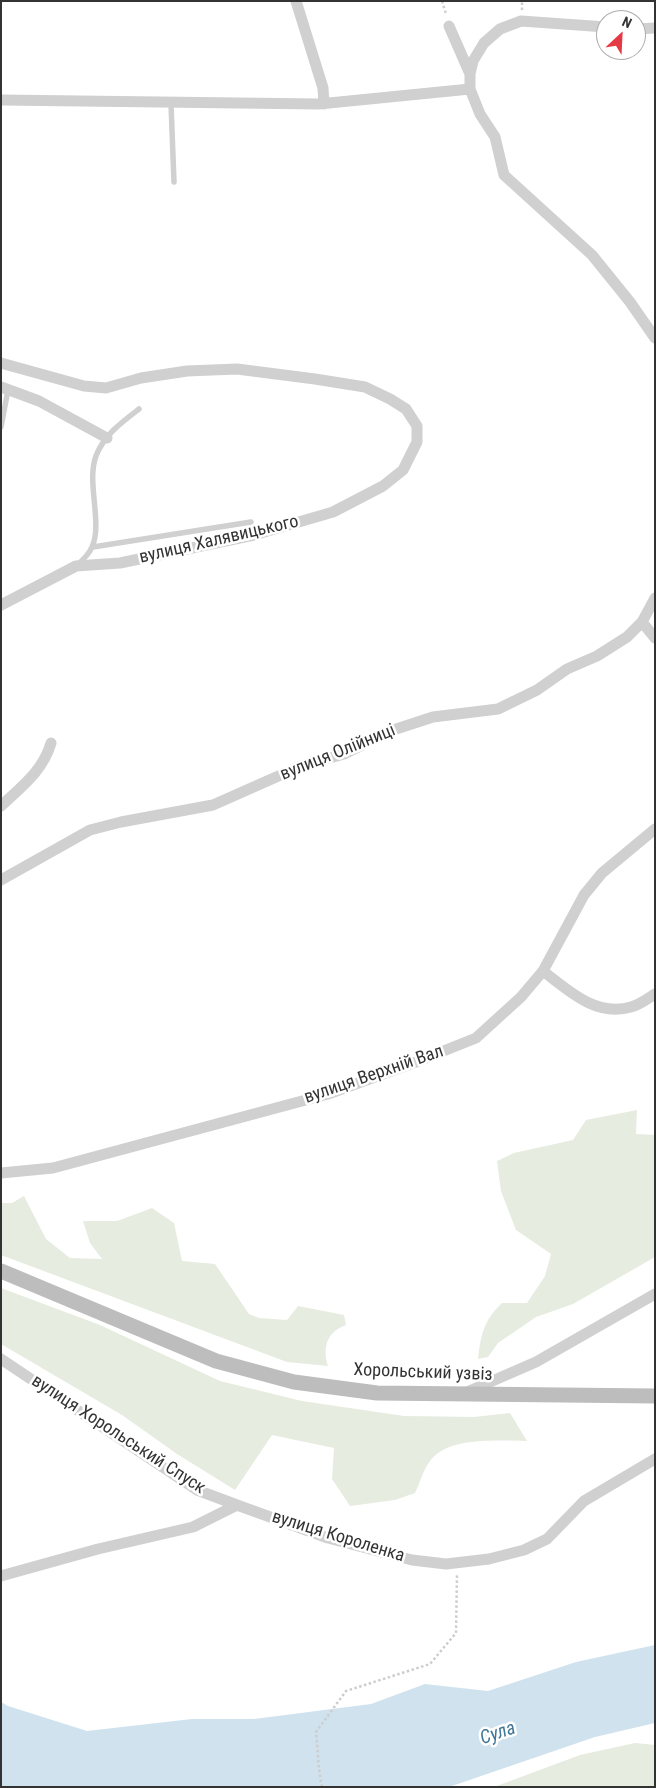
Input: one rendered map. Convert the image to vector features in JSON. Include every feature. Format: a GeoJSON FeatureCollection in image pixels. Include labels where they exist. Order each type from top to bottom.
{"type":"FeatureCollection","features":[{"type":"Feature","properties":{"kind":"main road","name":"Хорольський узвіз"},"geometry":{"type":"LineString","coordinates":[[1,1271],[216,1361],[258,1374],[294,1382],[377,1393],[655,1396]]}},
{"type":"Feature","properties":{"kind":"street"},"geometry":{"type":"LineString","coordinates":[[296,1],[323,88],[324,104]]}},
{"type":"Feature","properties":{"kind":"street"},"geometry":{"type":"LineString","coordinates":[[596,26],[521,21],[500,29],[484,43],[473,61],[470,74],[470,89],[480,114],[495,137],[504,175],[592,255],[630,302],[655,338]]}},
{"type":"Feature","properties":{"kind":"street"},"geometry":{"type":"LineString","coordinates":[[450,26],[470,74]]}},
{"type":"Feature","properties":{"kind":"street"},"geometry":{"type":"LineString","coordinates":[[1,100],[171,104],[324,104],[470,89]]}},
{"type":"Feature","properties":{"kind":"street","name":"вулиця Халявицького"},"geometry":{"type":"LineString","coordinates":[[1,363],[84,386],[106,388],[140,378],[187,371],[237,369],[365,387],[406,409],[417,426],[417,442],[403,470],[382,486],[332,512],[254,535],[120,563],[76,566],[1,605]]}},
{"type":"Feature","properties":{"kind":"street"},"geometry":{"type":"LineString","coordinates":[[4,388],[65,414],[106,438]]}},
{"type":"Feature","properties":{"kind":"street","name":"вулиця Олійниці"},"geometry":{"type":"LineString","coordinates":[[1,880],[90,830],[121,822],[213,805],[301,766],[344,754],[390,731],[433,717],[498,709],[537,690],[567,668],[597,656],[627,637],[642,622],[655,598]]}},
{"type":"Feature","properties":{"kind":"street"},"geometry":{"type":"LineString","coordinates":[[642,622],[655,638]]}},
{"type":"Feature","properties":{"kind":"street"},"geometry":{"type":"LineString","coordinates":[[1,806],[37,772],[46,759],[51,744]]}},
{"type":"Feature","properties":{"kind":"street","name":"вулиця Верхній Вал"},"geometry":{"type":"LineString","coordinates":[[1,1173],[53,1168],[328,1094],[476,1038],[521,997],[542,971],[584,895],[602,873],[655,829]]}},
{"type":"Feature","properties":{"kind":"street"},"geometry":{"type":"LineString","coordinates":[[542,971],[581,999],[610,1011],[633,1007],[655,994]]}},
{"type":"Feature","properties":{"kind":"street"},"geometry":{"type":"LineString","coordinates":[[463,1394],[536,1362],[655,1294]]}},
{"type":"Feature","properties":{"kind":"street","name":"вулиця Хорольський Спуск"},"geometry":{"type":"LineString","coordinates":[[1,1359],[197,1490],[237,1505]]}},
{"type":"Feature","properties":{"kind":"street","name":"вулиця Короленка"},"geometry":{"type":"LineString","coordinates":[[237,1505],[328,1538],[402,1558],[446,1564],[489,1559],[524,1550],[547,1539],[584,1501],[655,1459]]}},
{"type":"Feature","properties":{"kind":"street"},"geometry":{"type":"LineString","coordinates":[[1,1576],[98,1549],[193,1527],[237,1505]]}},
{"type":"Feature","properties":{"kind":"lane"},"geometry":{"type":"LineString","coordinates":[[171,104],[174,182]]}},
{"type":"Feature","properties":{"kind":"lane"},"geometry":{"type":"LineString","coordinates":[[1,427],[4,388]]}},
{"type":"Feature","properties":{"kind":"lane"},"geometry":{"type":"LineString","coordinates":[[93,547],[95,457],[111,431],[139,408]]}},
{"type":"Feature","properties":{"kind":"lane"},"geometry":{"type":"LineString","coordinates":[[76,566],[93,547],[251,522]]}},
{"type":"Feature","properties":{"kind":"path"},"geometry":{"type":"LineString","coordinates":[[322,1787],[318,1770],[319,1758],[316,1732],[346,1691],[430,1664],[456,1633],[457,1562]]}},
{"type":"Feature","properties":{"kind":"shaded area"},"geometry":{"type":"Polygon","coordinates":[[[637,1110],[636,1134],[655,1135],[655,1257],[573,1304],[536,1317],[498,1343],[488,1357],[478,1359],[484,1328],[491,1315],[502,1303],[527,1303],[545,1276],[551,1254],[516,1230],[501,1191],[497,1161],[514,1153],[573,1140],[586,1120],[637,1110]]]}},
{"type":"Feature","properties":{"kind":"shaded area"},"geometry":{"type":"Polygon","coordinates":[[[24,1196],[46,1239],[70,1258],[102,1259],[90,1243],[83,1221],[117,1221],[152,1208],[174,1223],[182,1261],[215,1264],[249,1314],[259,1318],[287,1320],[298,1306],[344,1315],[346,1325],[330,1336],[326,1347],[328,1366],[287,1362],[1,1255],[1,1203],[12,1203],[24,1196]]]}},
{"type":"Feature","properties":{"kind":"shaded area"},"geometry":{"type":"Polygon","coordinates":[[[1,1288],[100,1325],[220,1381],[302,1401],[404,1416],[474,1417],[510,1413],[527,1441],[475,1442],[449,1447],[438,1453],[430,1461],[423,1472],[415,1493],[395,1500],[350,1506],[332,1479],[334,1448],[272,1435],[235,1490],[177,1454],[122,1415],[1,1344],[1,1288]]]}},
{"type":"Feature","properties":{"kind":"shaded area"},"geometry":{"type":"Polygon","coordinates":[[[635,1743],[655,1745],[655,1787],[494,1787],[580,1755],[635,1743]]]}},
{"type":"Feature","properties":{"kind":"water","name":"Сула"},"geometry":{"type":"Polygon","coordinates":[[[655,1645],[655,1723],[595,1737],[449,1787],[1,1787],[1,1702],[8,1706],[87,1731],[192,1719],[254,1719],[371,1704],[425,1684],[488,1691],[576,1662],[655,1645]]]}}]}
